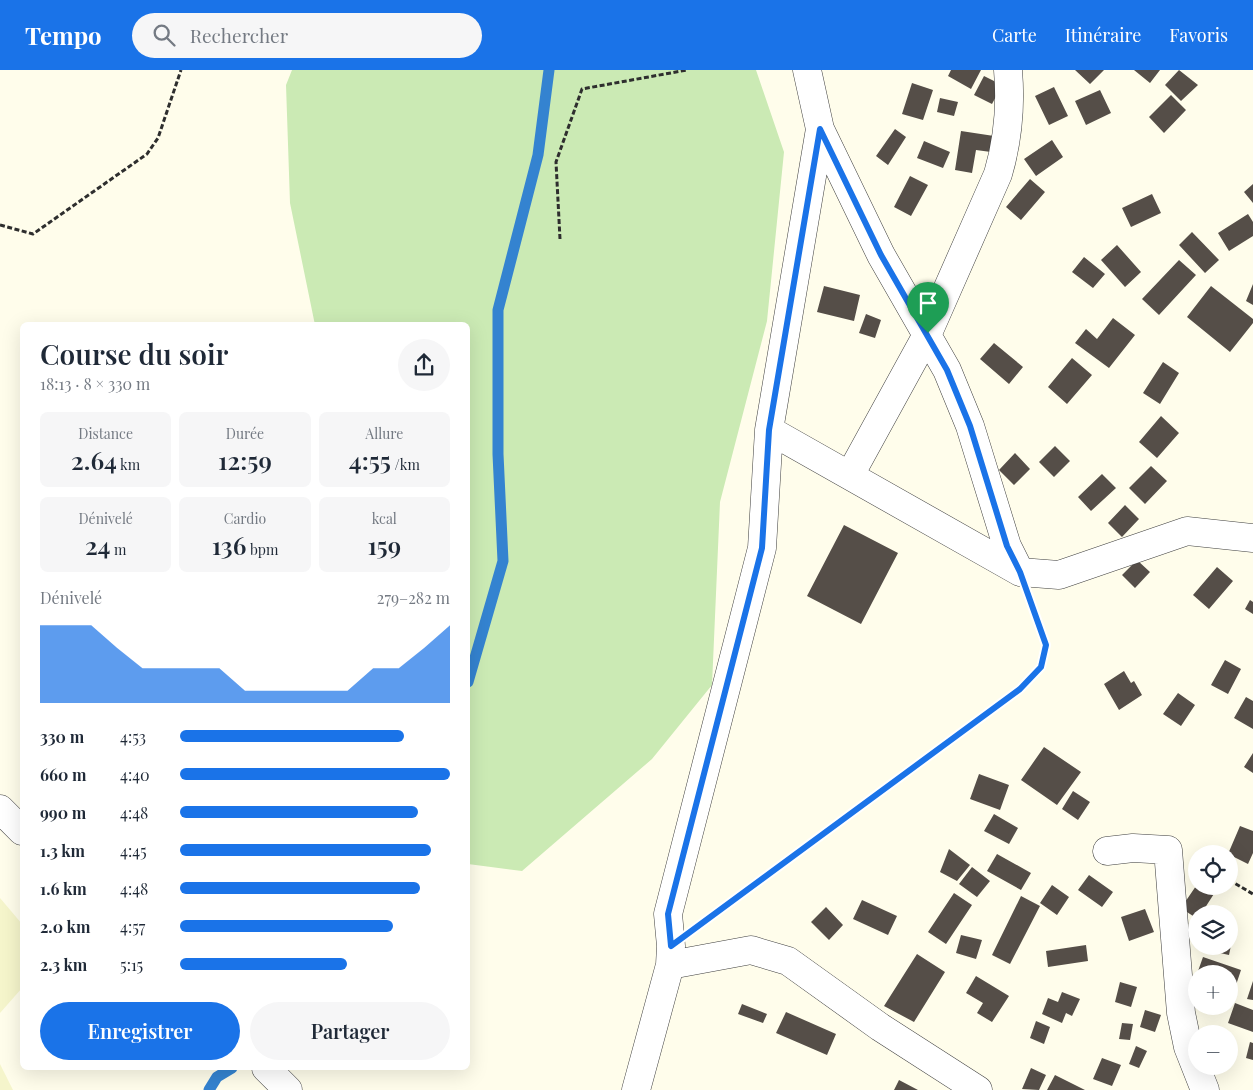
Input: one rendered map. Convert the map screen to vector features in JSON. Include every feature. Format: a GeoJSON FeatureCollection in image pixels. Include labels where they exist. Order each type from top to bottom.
{"type":"FeatureCollection","features":[{"type":"Feature","properties":{"kind":"street"},"geometry":{"type":"LineString","coordinates":[[807,70],[820,129],[881,255],[928,333],[947,370],[970,426],[1007,546],[1020,572]]}},
{"type":"Feature","properties":{"kind":"street"},"geometry":{"type":"LineString","coordinates":[[850,474],[928,333],[998,174],[1005,152],[1011,98],[1008,70]]}},
{"type":"Feature","properties":{"kind":"street"},"geometry":{"type":"LineString","coordinates":[[636,1090],[671,956],[668,914],[762,548],[769,430],[820,129]]}},
{"type":"Feature","properties":{"kind":"street"},"geometry":{"type":"LineString","coordinates":[[769,430],[850,474],[1020,572],[1059,575],[1187,531],[1253,538]]}},
{"type":"Feature","properties":{"kind":"street"},"geometry":{"type":"LineString","coordinates":[[0,809],[20,829]]}},
{"type":"Feature","properties":{"kind":"street"},"geometry":{"type":"LineString","coordinates":[[1107,851],[1133,848],[1168,850],[1181,1013],[1188,1048],[1205,1090]]}},
{"type":"Feature","properties":{"kind":"street"},"geometry":{"type":"LineString","coordinates":[[671,956],[751,950],[788,961],[880,1027],[978,1090]]}},
{"type":"Feature","properties":{"kind":"street"},"geometry":{"type":"LineString","coordinates":[[268,1070],[288,1090]]}},
{"type":"Feature","properties":{"kind":"path"},"geometry":{"type":"LineString","coordinates":[[0,225],[33,234],[147,154],[158,138],[181,70]]}},
{"type":"Feature","properties":{"kind":"path"},"geometry":{"type":"LineString","coordinates":[[560,239],[556,162],[582,89],[687,70]]}},
{"type":"Feature","properties":{"kind":"path"},"geometry":{"type":"LineString","coordinates":[[671,956],[1025,684],[1041,667],[1046,645],[1020,572]]}},
{"type":"Feature","properties":{"kind":"path"},"geometry":{"type":"LineString","coordinates":[[1238,885],[1253,894]]}},
{"type":"Feature","properties":{"kind":"green space"},"geometry":{"type":"Polygon","coordinates":[[[292,70],[756,70],[784,152],[767,321],[720,502],[712,685],[652,759],[522,871],[470,864],[470,322],[314,322],[290,203],[286,85],[292,70]]]}},
{"type":"Feature","properties":{"kind":"green space"},"geometry":{"type":"Polygon","coordinates":[[[0,898],[20,922],[20,990],[0,1013],[0,898]]]}},
{"type":"Feature","properties":{"kind":"green space"},"geometry":{"type":"Polygon","coordinates":[[[0,1064],[13,1090],[0,1090],[0,1064]]]}},
{"type":"Feature","properties":{"kind":"building"},"geometry":{"type":"Polygon","coordinates":[[[951,70],[981,70],[971,89],[948,76],[951,70]]]}},
{"type":"Feature","properties":{"kind":"building"},"geometry":{"type":"Polygon","coordinates":[[[1075,70],[1104,70],[1090,84],[1075,70]]]}},
{"type":"Feature","properties":{"kind":"building"},"geometry":{"type":"Polygon","coordinates":[[[1134,70],[1160,70],[1150,83],[1134,70]]]}},
{"type":"Feature","properties":{"kind":"building"},"geometry":{"type":"Polygon","coordinates":[[[1179,70],[1198,85],[1181,101],[1165,85],[1179,70]]]}},
{"type":"Feature","properties":{"kind":"building"},"geometry":{"type":"Polygon","coordinates":[[[984,76],[1002,85],[992,104],[974,95],[984,76]]]}},
{"type":"Feature","properties":{"kind":"building"},"geometry":{"type":"Polygon","coordinates":[[[912,83],[933,90],[923,120],[902,114],[912,83]]]}},
{"type":"Feature","properties":{"kind":"building"},"geometry":{"type":"Polygon","coordinates":[[[1054,87],[1068,116],[1049,125],[1035,96],[1054,87]]]}},
{"type":"Feature","properties":{"kind":"building"},"geometry":{"type":"Polygon","coordinates":[[[1100,90],[1111,113],[1086,125],[1075,101],[1100,90]]]}},
{"type":"Feature","properties":{"kind":"building"},"geometry":{"type":"Polygon","coordinates":[[[1171,95],[1186,110],[1164,133],[1149,117],[1171,95]]]}},
{"type":"Feature","properties":{"kind":"building"},"geometry":{"type":"Polygon","coordinates":[[[940,98],[958,102],[954,116],[937,112],[940,98]]]}},
{"type":"Feature","properties":{"kind":"building"},"geometry":{"type":"Polygon","coordinates":[[[895,129],[906,137],[888,165],[876,156],[895,129]]]}},
{"type":"Feature","properties":{"kind":"building"},"geometry":{"type":"Polygon","coordinates":[[[961,131],[994,136],[991,152],[976,150],[972,173],[955,170],[961,131]]]}},
{"type":"Feature","properties":{"kind":"building"},"geometry":{"type":"Polygon","coordinates":[[[1052,140],[1063,157],[1036,176],[1024,159],[1052,140]]]}},
{"type":"Feature","properties":{"kind":"building"},"geometry":{"type":"Polygon","coordinates":[[[924,141],[950,152],[943,168],[917,158],[924,141]]]}},
{"type":"Feature","properties":{"kind":"building"},"geometry":{"type":"Polygon","coordinates":[[[910,176],[928,185],[911,216],[894,207],[910,176]]]}},
{"type":"Feature","properties":{"kind":"building"},"geometry":{"type":"Polygon","coordinates":[[[1030,179],[1045,192],[1021,220],[1006,207],[1030,179]]]}},
{"type":"Feature","properties":{"kind":"building"},"geometry":{"type":"Polygon","coordinates":[[[1253,184],[1253,203],[1244,192],[1253,184]]]}},
{"type":"Feature","properties":{"kind":"building"},"geometry":{"type":"Polygon","coordinates":[[[1152,194],[1161,213],[1131,227],[1122,208],[1152,194]]]}},
{"type":"Feature","properties":{"kind":"building"},"geometry":{"type":"Polygon","coordinates":[[[1248,214],[1253,222],[1253,236],[1229,251],[1218,233],[1248,214]]]}},
{"type":"Feature","properties":{"kind":"building"},"geometry":{"type":"Polygon","coordinates":[[[1192,232],[1219,260],[1205,273],[1179,245],[1192,232]]]}},
{"type":"Feature","properties":{"kind":"building"},"geometry":{"type":"Polygon","coordinates":[[[1117,245],[1141,272],[1125,287],[1101,260],[1117,245]]]}},
{"type":"Feature","properties":{"kind":"building"},"geometry":{"type":"Polygon","coordinates":[[[1084,257],[1105,274],[1093,288],[1072,272],[1084,257]]]}},
{"type":"Feature","properties":{"kind":"building"},"geometry":{"type":"Polygon","coordinates":[[[1179,260],[1196,275],[1159,315],[1142,299],[1179,260]]]}},
{"type":"Feature","properties":{"kind":"building"},"geometry":{"type":"Polygon","coordinates":[[[1253,284],[1253,305],[1246,301],[1253,284]]]}},
{"type":"Feature","properties":{"kind":"building"},"geometry":{"type":"Polygon","coordinates":[[[824,286],[860,295],[854,321],[817,312],[824,286]]]}},
{"type":"Feature","properties":{"kind":"building"},"geometry":{"type":"Polygon","coordinates":[[[1211,286],[1253,319],[1253,323],[1230,352],[1187,317],[1211,286]]]}},
{"type":"Feature","properties":{"kind":"building"},"geometry":{"type":"Polygon","coordinates":[[[866,314],[881,320],[875,338],[859,333],[866,314]]]}},
{"type":"Feature","properties":{"kind":"building"},"geometry":{"type":"Polygon","coordinates":[[[1113,318],[1135,335],[1109,368],[1075,343],[1086,329],[1097,339],[1113,318]]]}},
{"type":"Feature","properties":{"kind":"building"},"geometry":{"type":"Polygon","coordinates":[[[994,343],[1023,367],[1009,384],[980,359],[994,343]]]}},
{"type":"Feature","properties":{"kind":"building"},"geometry":{"type":"Polygon","coordinates":[[[1072,358],[1092,375],[1067,404],[1048,387],[1072,358]]]}},
{"type":"Feature","properties":{"kind":"building"},"geometry":{"type":"Polygon","coordinates":[[[1163,362],[1179,373],[1160,404],[1143,393],[1163,362]]]}},
{"type":"Feature","properties":{"kind":"building"},"geometry":{"type":"Polygon","coordinates":[[[1161,416],[1179,433],[1157,458],[1139,442],[1161,416]]]}},
{"type":"Feature","properties":{"kind":"building"},"geometry":{"type":"Polygon","coordinates":[[[1055,446],[1070,461],[1054,477],[1039,462],[1055,446]]]}},
{"type":"Feature","properties":{"kind":"building"},"geometry":{"type":"Polygon","coordinates":[[[1015,453],[1030,469],[1014,485],[999,470],[1015,453]]]}},
{"type":"Feature","properties":{"kind":"building"},"geometry":{"type":"Polygon","coordinates":[[[1151,466],[1167,481],[1145,504],[1129,488],[1151,466]]]}},
{"type":"Feature","properties":{"kind":"building"},"geometry":{"type":"Polygon","coordinates":[[[1102,474],[1116,488],[1091,511],[1078,497],[1102,474]]]}},
{"type":"Feature","properties":{"kind":"building"},"geometry":{"type":"Polygon","coordinates":[[[1125,505],[1139,519],[1122,537],[1108,523],[1125,505]]]}},
{"type":"Feature","properties":{"kind":"building"},"geometry":{"type":"Polygon","coordinates":[[[844,525],[898,553],[861,624],[807,596],[844,525]]]}},
{"type":"Feature","properties":{"kind":"building"},"geometry":{"type":"Polygon","coordinates":[[[1137,560],[1150,572],[1135,588],[1122,575],[1137,560]]]}},
{"type":"Feature","properties":{"kind":"building"},"geometry":{"type":"Polygon","coordinates":[[[1217,567],[1233,581],[1209,609],[1193,595],[1217,567]]]}},
{"type":"Feature","properties":{"kind":"building"},"geometry":{"type":"Polygon","coordinates":[[[1250,600],[1253,602],[1253,614],[1245,609],[1250,600]]]}},
{"type":"Feature","properties":{"kind":"building"},"geometry":{"type":"Polygon","coordinates":[[[1225,660],[1241,669],[1228,694],[1211,685],[1225,660]]]}},
{"type":"Feature","properties":{"kind":"building"},"geometry":{"type":"Polygon","coordinates":[[[1124,671],[1131,683],[1134,681],[1142,695],[1119,710],[1104,684],[1124,671]]]}},
{"type":"Feature","properties":{"kind":"building"},"geometry":{"type":"Polygon","coordinates":[[[1178,693],[1195,705],[1181,726],[1163,714],[1178,693]]]}},
{"type":"Feature","properties":{"kind":"building"},"geometry":{"type":"Polygon","coordinates":[[[1246,697],[1253,701],[1253,729],[1234,718],[1246,697]]]}},
{"type":"Feature","properties":{"kind":"building"},"geometry":{"type":"Polygon","coordinates":[[[1044,747],[1081,772],[1057,805],[1021,780],[1044,747]]]}},
{"type":"Feature","properties":{"kind":"building"},"geometry":{"type":"Polygon","coordinates":[[[1253,753],[1253,773],[1244,767],[1253,753]]]}},
{"type":"Feature","properties":{"kind":"building"},"geometry":{"type":"Polygon","coordinates":[[[979,774],[1009,785],[1000,810],[970,799],[979,774]]]}},
{"type":"Feature","properties":{"kind":"building"},"geometry":{"type":"Polygon","coordinates":[[[1073,791],[1090,802],[1078,820],[1062,809],[1073,791]]]}},
{"type":"Feature","properties":{"kind":"building"},"geometry":{"type":"Polygon","coordinates":[[[994,814],[1018,828],[1009,844],[984,831],[994,814]]]}},
{"type":"Feature","properties":{"kind":"building"},"geometry":{"type":"Polygon","coordinates":[[[1240,826],[1253,831],[1253,853],[1248,864],[1238,859],[1238,845],[1232,845],[1240,826]]]}},
{"type":"Feature","properties":{"kind":"building"},"geometry":{"type":"Polygon","coordinates":[[[949,849],[970,865],[957,881],[940,872],[949,849]]]}},
{"type":"Feature","properties":{"kind":"building"},"geometry":{"type":"Polygon","coordinates":[[[997,854],[1031,873],[1021,890],[987,871],[997,854]]]}},
{"type":"Feature","properties":{"kind":"building"},"geometry":{"type":"Polygon","coordinates":[[[972,867],[990,881],[977,897],[959,884],[972,867]]]}},
{"type":"Feature","properties":{"kind":"building"},"geometry":{"type":"Polygon","coordinates":[[[1089,875],[1113,892],[1102,907],[1078,890],[1089,875]]]}},
{"type":"Feature","properties":{"kind":"building"},"geometry":{"type":"Polygon","coordinates":[[[1052,885],[1069,897],[1057,915],[1040,903],[1052,885]]]}},
{"type":"Feature","properties":{"kind":"building"},"geometry":{"type":"Polygon","coordinates":[[[954,893],[972,905],[946,944],[928,932],[954,893]]]}},
{"type":"Feature","properties":{"kind":"building"},"geometry":{"type":"Polygon","coordinates":[[[1190,895],[1213,895],[1207,905],[1188,905],[1188,913],[1181,908],[1190,895]]]}},
{"type":"Feature","properties":{"kind":"building"},"geometry":{"type":"Polygon","coordinates":[[[1021,896],[1040,906],[1010,964],[992,955],[1021,896]]]}},
{"type":"Feature","properties":{"kind":"building"},"geometry":{"type":"Polygon","coordinates":[[[862,900],[897,916],[888,935],[853,919],[862,900]]]}},
{"type":"Feature","properties":{"kind":"building"},"geometry":{"type":"Polygon","coordinates":[[[826,907],[843,925],[829,940],[811,922],[826,907]]]}},
{"type":"Feature","properties":{"kind":"building"},"geometry":{"type":"Polygon","coordinates":[[[1145,909],[1154,932],[1129,941],[1121,917],[1145,909]]]}},
{"type":"Feature","properties":{"kind":"building"},"geometry":{"type":"Polygon","coordinates":[[[961,935],[982,940],[976,959],[956,953],[961,935]]]}},
{"type":"Feature","properties":{"kind":"building"},"geometry":{"type":"Polygon","coordinates":[[[1086,945],[1088,961],[1048,967],[1046,951],[1086,945]]]}},
{"type":"Feature","properties":{"kind":"building"},"geometry":{"type":"Polygon","coordinates":[[[917,954],[945,972],[914,1022],[884,1006],[917,954]]]}},
{"type":"Feature","properties":{"kind":"building"},"geometry":{"type":"Polygon","coordinates":[[[1203,957],[1226,965],[1200,965],[1203,957]]]}},
{"type":"Feature","properties":{"kind":"building"},"geometry":{"type":"Polygon","coordinates":[[[976,976],[1009,996],[992,1022],[977,1013],[983,1003],[966,993],[976,976]]]}},
{"type":"Feature","properties":{"kind":"building"},"geometry":{"type":"Polygon","coordinates":[[[1253,981],[1253,1000],[1247,999],[1253,981]]]}},
{"type":"Feature","properties":{"kind":"building"},"geometry":{"type":"Polygon","coordinates":[[[1120,982],[1137,987],[1131,1007],[1115,1002],[1120,982]]]}},
{"type":"Feature","properties":{"kind":"building"},"geometry":{"type":"Polygon","coordinates":[[[1062,992],[1080,999],[1072,1016],[1066,1013],[1062,1023],[1042,1014],[1048,998],[1058,1002],[1062,992]]]}},
{"type":"Feature","properties":{"kind":"building"},"geometry":{"type":"Polygon","coordinates":[[[742,1004],[767,1014],[763,1023],[738,1014],[742,1004]]]}},
{"type":"Feature","properties":{"kind":"building"},"geometry":{"type":"Polygon","coordinates":[[[1238,1004],[1253,1010],[1253,1032],[1238,1025],[1228,1023],[1231,1015],[1238,1015],[1238,1004]]]}},
{"type":"Feature","properties":{"kind":"building"},"geometry":{"type":"Polygon","coordinates":[[[1145,1010],[1161,1015],[1155,1032],[1140,1027],[1145,1010]]]}},
{"type":"Feature","properties":{"kind":"building"},"geometry":{"type":"Polygon","coordinates":[[[786,1012],[836,1034],[827,1055],[776,1033],[786,1012]]]}},
{"type":"Feature","properties":{"kind":"building"},"geometry":{"type":"Polygon","coordinates":[[[1036,1021],[1050,1027],[1044,1044],[1030,1038],[1036,1021]]]}},
{"type":"Feature","properties":{"kind":"building"},"geometry":{"type":"Polygon","coordinates":[[[1122,1023],[1133,1024],[1130,1040],[1119,1039],[1122,1023]]]}},
{"type":"Feature","properties":{"kind":"building"},"geometry":{"type":"Polygon","coordinates":[[[1250,1042],[1253,1043],[1253,1060],[1246,1058],[1250,1042]]]}},
{"type":"Feature","properties":{"kind":"building"},"geometry":{"type":"Polygon","coordinates":[[[1136,1046],[1147,1051],[1139,1068],[1129,1064],[1136,1046]]]}},
{"type":"Feature","properties":{"kind":"building"},"geometry":{"type":"Polygon","coordinates":[[[1102,1058],[1121,1065],[1112,1086],[1093,1079],[1102,1058]]]}},
{"type":"Feature","properties":{"kind":"building"},"geometry":{"type":"Polygon","coordinates":[[[1031,1068],[1046,1075],[1039,1090],[1022,1089],[1031,1068]]]}},
{"type":"Feature","properties":{"kind":"building"},"geometry":{"type":"Polygon","coordinates":[[[1055,1075],[1085,1090],[1047,1090],[1055,1075]]]}},
{"type":"Feature","properties":{"kind":"building"},"geometry":{"type":"Polygon","coordinates":[[[899,1080],[918,1090],[894,1090],[899,1080]]]}},
{"type":"Feature","properties":{"kind":"waterway"},"geometry":{"type":"LineString","coordinates":[[470,675],[503,561],[498,454],[498,310],[538,155],[549,70]]}},
{"type":"Feature","properties":{"kind":"waterway"},"geometry":{"type":"LineString","coordinates":[[209,1090],[217,1077],[229,1070]]}},
{"type":"Feature","properties":{"kind":"route"},"geometry":{"type":"LineString","coordinates":[[820,129],[881,255],[928,333],[947,370],[970,426],[1007,546],[1020,572],[1046,645],[1041,667],[1020,689],[671,946],[668,914],[704,782],[762,548],[769,430],[820,129]]}}]}
